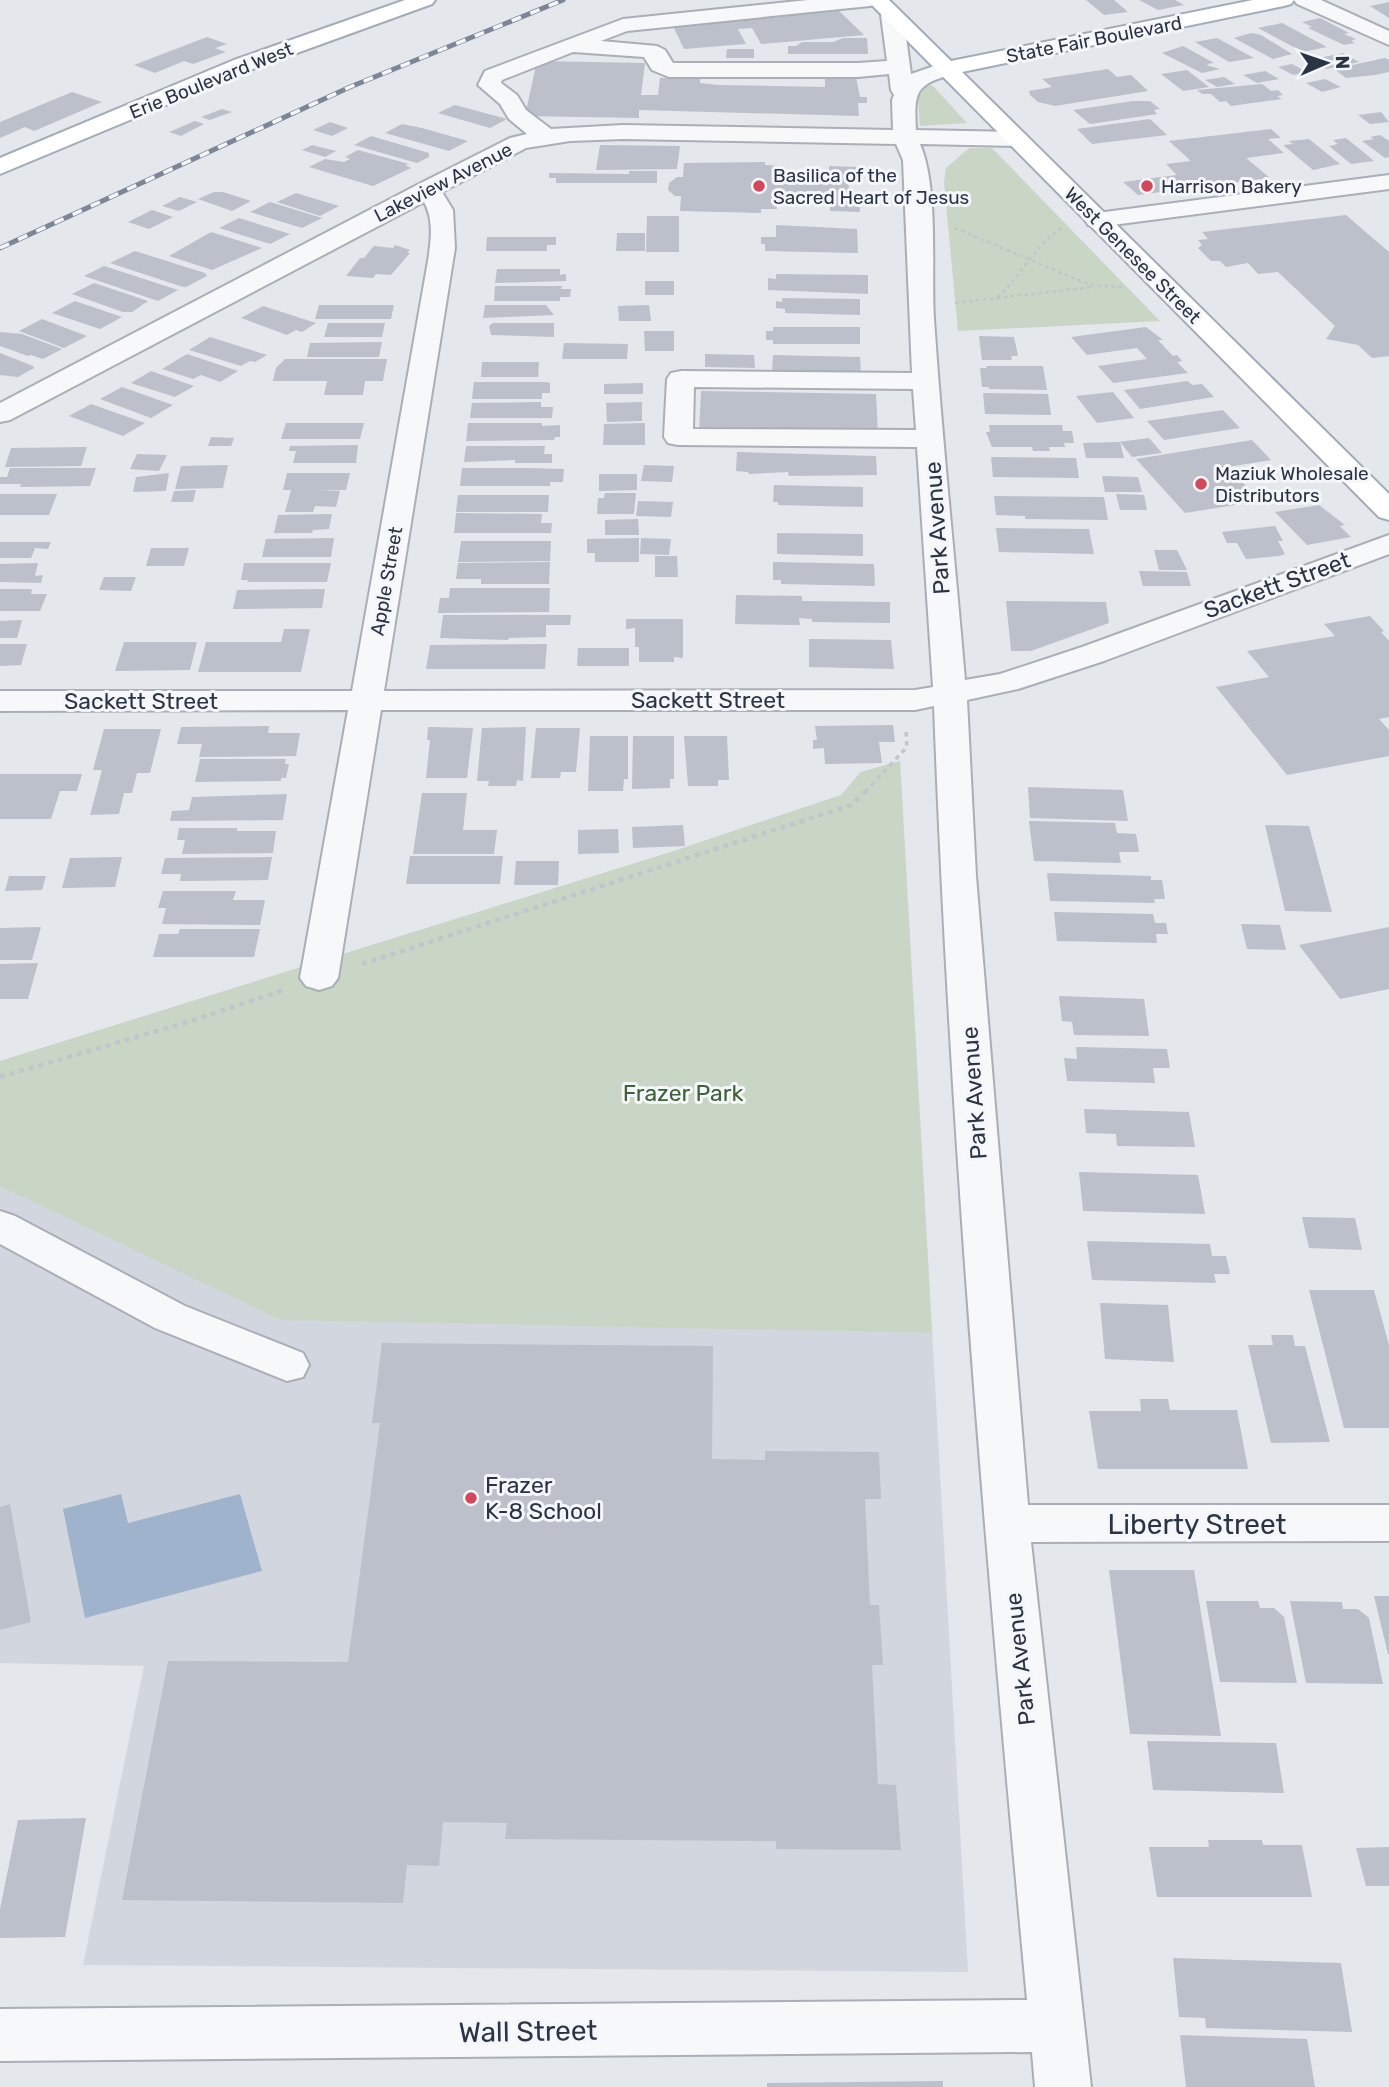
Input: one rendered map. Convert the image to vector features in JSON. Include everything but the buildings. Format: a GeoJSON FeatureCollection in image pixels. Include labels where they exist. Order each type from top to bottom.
{"type":"FeatureCollection","features":[{"type":"Feature","properties":{"kind":"main road","name":"Erie Boulevard West"},"geometry":{"type":"LineString","coordinates":[[0,167],[242,65],[425,0]]}},
{"type":"Feature","properties":{"kind":"main road","name":"State Fair Boulevard"},"geometry":{"type":"LineString","coordinates":[[946,69],[1284,0]]}},
{"type":"Feature","properties":{"kind":"main road","name":"West Genesee Street"},"geometry":{"type":"LineString","coordinates":[[885,8],[1389,511]]}},
{"type":"Feature","properties":{"kind":"street"},"geometry":{"type":"LineString","coordinates":[[546,137],[517,114],[509,100],[489,85],[493,76],[624,24],[870,0]]}},
{"type":"Feature","properties":{"kind":"street"},"geometry":{"type":"LineString","coordinates":[[1304,0],[1389,39]]}},
{"type":"Feature","properties":{"kind":"street","name":"Park Avenue"},"geometry":{"type":"LineString","coordinates":[[885,8],[899,66],[904,119],[915,160],[921,307],[950,695],[958,876],[1006,1524],[1063,2087]]}},
{"type":"Feature","properties":{"kind":"street"},"geometry":{"type":"LineString","coordinates":[[571,45],[649,51],[657,55],[660,65],[669,70],[858,69],[899,66]]}},
{"type":"Feature","properties":{"kind":"street"},"geometry":{"type":"LineString","coordinates":[[904,119],[911,85],[924,75],[946,69]]}},
{"type":"Feature","properties":{"kind":"street","name":"Lakeview Avenue"},"geometry":{"type":"LineString","coordinates":[[0,414],[518,143],[546,137],[623,132],[904,119],[1017,139]]}},
{"type":"Feature","properties":{"kind":"street"},"geometry":{"type":"LineString","coordinates":[[1097,220],[1389,182]]}},
{"type":"Feature","properties":{"kind":"street","name":"Apple Street"},"geometry":{"type":"LineString","coordinates":[[319,978],[437,286],[444,228],[443,209],[426,190]]}},
{"type":"Feature","properties":{"kind":"street"},"geometry":{"type":"LineString","coordinates":[[926,381],[681,379],[678,437],[931,439]]}},
{"type":"Feature","properties":{"kind":"street","name":"Sackett Street"},"geometry":{"type":"LineString","coordinates":[[0,701],[915,700],[1007,682],[1389,544]]}},
{"type":"Feature","properties":{"kind":"street"},"geometry":{"type":"LineString","coordinates":[[0,1226],[170,1317],[287,1365]]}},
{"type":"Feature","properties":{"kind":"street","name":"Liberty Street"},"geometry":{"type":"LineString","coordinates":[[1006,1524],[1389,1523]]}},
{"type":"Feature","properties":{"kind":"street","name":"Wall Street"},"geometry":{"type":"LineString","coordinates":[[0,2035],[1056,2026]]}},
{"type":"Feature","properties":{"kind":"path"},"geometry":{"type":"LineString","coordinates":[[997,297],[1009,289],[1028,259],[1058,230],[1072,224],[1097,220]]}},
{"type":"Feature","properties":{"kind":"path"},"geometry":{"type":"LineString","coordinates":[[919,223],[958,229],[1096,286]]}},
{"type":"Feature","properties":{"kind":"path"},"geometry":{"type":"LineString","coordinates":[[921,307],[1096,286],[1163,286]]}},
{"type":"Feature","properties":{"kind":"path"},"geometry":{"type":"LineString","coordinates":[[0,1077],[181,1024],[851,805],[877,782],[907,747],[905,721]]}},
{"type":"Feature","properties":{"kind":"shaded area","name":"Frazer K-8 School"},"geometry":{"type":"Polygon","coordinates":[[[900,761],[968,1972],[83,1965],[144,1666],[0,1663],[0,1061],[674,851],[841,795],[861,772],[900,761]]]}},
{"type":"Feature","properties":{"kind":"green space"},"geometry":{"type":"Polygon","coordinates":[[[927,85],[933,86],[967,123],[920,126],[918,98],[927,85]]]}},
{"type":"Feature","properties":{"kind":"green space"},"geometry":{"type":"Polygon","coordinates":[[[969,148],[992,148],[1160,321],[958,331],[944,182],[946,168],[969,148]]]}},
{"type":"Feature","properties":{"kind":"green space","name":"Frazer Park"},"geometry":{"type":"Polygon","coordinates":[[[900,761],[932,1333],[281,1320],[0,1186],[0,1061],[674,851],[841,795],[861,772],[900,761]]]}},
{"type":"Feature","properties":{"kind":"water"},"geometry":{"type":"Polygon","coordinates":[[[121,1494],[128,1523],[240,1494],[262,1571],[85,1618],[63,1509],[121,1494]]]}},
{"type":"Feature","properties":{"kind":"railway"},"geometry":{"type":"LineString","coordinates":[[0,248],[350,87],[563,0]]}},
{"type":"Feature","properties":{"kind":"place","name":"Basilica of the Sacred Heart of Jesus"},"geometry":{"type":"Point","coordinates":[759,186]}},
{"type":"Feature","properties":{"kind":"place","name":"Harrison Bakery"},"geometry":{"type":"Point","coordinates":[1147,186]}},
{"type":"Feature","properties":{"kind":"place","name":"Maziuk Wholesale Distributors"},"geometry":{"type":"Point","coordinates":[1201,484]}},
{"type":"Feature","properties":{"kind":"place","name":"Frazer K-8 School"},"geometry":{"type":"Point","coordinates":[471,1498]}}]}
